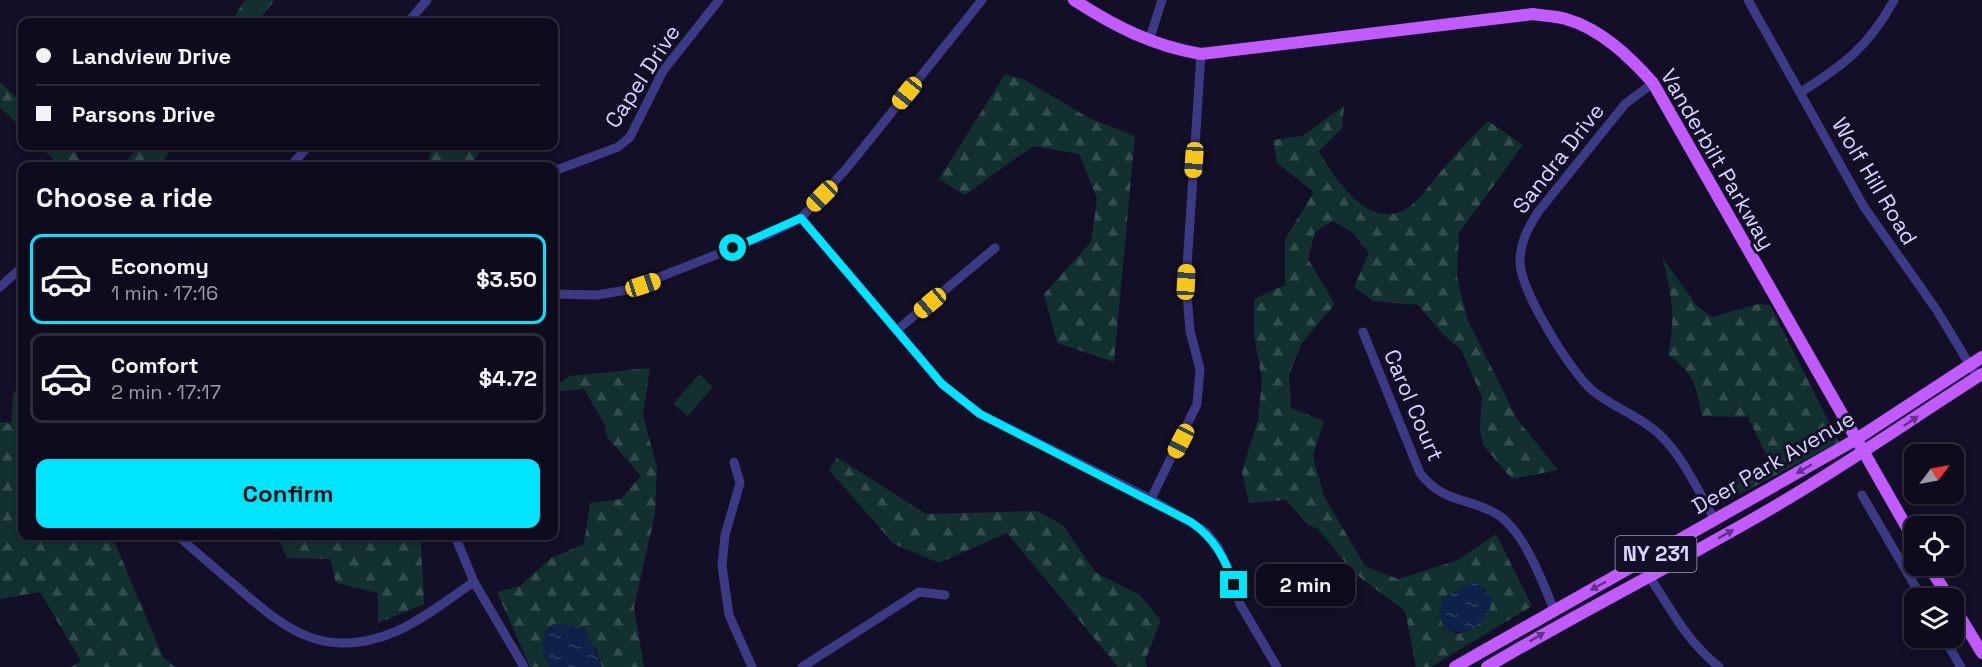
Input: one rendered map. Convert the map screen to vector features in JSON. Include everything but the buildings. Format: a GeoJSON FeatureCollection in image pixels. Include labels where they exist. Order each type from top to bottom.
{"type":"FeatureCollection","features":[{"type":"Feature","properties":{"kind":"main road","name":"Vanderbilt Parkway"},"geometry":{"type":"LineString","coordinates":[[1074,0],[1124,30],[1149,41],[1173,49],[1201,54],[1533,14],[1567,19],[1596,33],[1628,55],[1653,83],[1904,523]]}},
{"type":"Feature","properties":{"kind":"main road","name":"Deer Park Avenue"},"geometry":{"type":"LineString","coordinates":[[1455,667],[1855,440],[1982,357]]}},
{"type":"Feature","properties":{"kind":"main road","name":"Deer Park Avenue"},"geometry":{"type":"LineString","coordinates":[[1486,667],[1760,515],[1863,454],[1979,375]]}},
{"type":"Feature","properties":{"kind":"main road"},"geometry":{"type":"LineString","coordinates":[[1964,623],[1982,653]]}},
{"type":"Feature","properties":{"kind":"street"},"geometry":{"type":"LineString","coordinates":[[411,18],[427,0]]}},
{"type":"Feature","properties":{"kind":"street","name":"Capel Drive"},"geometry":{"type":"LineString","coordinates":[[558,170],[618,147],[630,137],[663,71],[719,0]]}},
{"type":"Feature","properties":{"kind":"street"},"geometry":{"type":"LineString","coordinates":[[558,294],[597,295],[627,290],[801,218],[847,168],[982,0]]}},
{"type":"Feature","properties":{"kind":"street"},"geometry":{"type":"LineString","coordinates":[[1149,41],[1162,0]]}},
{"type":"Feature","properties":{"kind":"street","name":"Wolf Hill Road"},"geometry":{"type":"LineString","coordinates":[[1748,0],[1864,207],[1936,309],[1969,365],[1979,375]]}},
{"type":"Feature","properties":{"kind":"street"},"geometry":{"type":"LineString","coordinates":[[1801,92],[1842,66],[1862,49],[1880,26],[1894,0]]}},
{"type":"Feature","properties":{"kind":"street"},"geometry":{"type":"LineString","coordinates":[[1151,499],[1189,425],[1200,387],[1200,369],[1186,306],[1186,282],[1201,54]]}},
{"type":"Feature","properties":{"kind":"street","name":"Sandra Drive"},"geometry":{"type":"LineString","coordinates":[[1653,83],[1625,104],[1538,212],[1526,230],[1520,248],[1522,279],[1569,363],[1582,381],[1594,392],[1661,435],[1673,450],[1715,520]]}},
{"type":"Feature","properties":{"kind":"street"},"geometry":{"type":"LineString","coordinates":[[294,162],[305,150]]}},
{"type":"Feature","properties":{"kind":"street"},"geometry":{"type":"LineString","coordinates":[[801,218],[942,384],[980,414],[1151,499],[1206,532],[1218,547],[1240,604],[1277,667]]}},
{"type":"Feature","properties":{"kind":"street"},"geometry":{"type":"LineString","coordinates":[[897,330],[995,248]]}},
{"type":"Feature","properties":{"kind":"street"},"geometry":{"type":"LineString","coordinates":[[0,287],[18,271]]}},
{"type":"Feature","properties":{"kind":"street","name":"Carol Court"},"geometry":{"type":"LineString","coordinates":[[1363,332],[1420,473],[1429,485],[1446,496],[1495,512],[1509,523],[1520,538],[1554,610]]}},
{"type":"Feature","properties":{"kind":"street"},"geometry":{"type":"LineString","coordinates":[[734,462],[740,483],[725,535],[722,566],[729,615],[752,667]]}},
{"type":"Feature","properties":{"kind":"street"},"geometry":{"type":"LineString","coordinates":[[1862,495],[1916,588]]}},
{"type":"Feature","properties":{"kind":"street"},"geometry":{"type":"LineString","coordinates":[[183,540],[276,621],[305,636],[331,642],[372,640],[399,630],[474,582]]}},
{"type":"Feature","properties":{"kind":"street"},"geometry":{"type":"LineString","coordinates":[[457,540],[474,582],[524,667]]}},
{"type":"Feature","properties":{"kind":"street"},"geometry":{"type":"LineString","coordinates":[[1649,576],[1680,628],[1695,646],[1719,667]]}},
{"type":"Feature","properties":{"kind":"street"},"geometry":{"type":"LineString","coordinates":[[802,667],[919,592],[945,595]]}},
{"type":"Feature","properties":{"kind":"street"},"geometry":{"type":"LineString","coordinates":[[1950,648],[1961,667]]}},
{"type":"Feature","properties":{"kind":"green space"},"geometry":{"type":"Polygon","coordinates":[[[245,0],[275,0],[260,18],[234,18],[245,0]]]}},
{"type":"Feature","properties":{"kind":"green space"},"geometry":{"type":"Polygon","coordinates":[[[1005,74],[1025,80],[1089,118],[1135,136],[1114,362],[1057,343],[1044,294],[1091,242],[1097,198],[1079,154],[1033,146],[965,195],[939,179],[1005,74]]]}},
{"type":"Feature","properties":{"kind":"green space"},"geometry":{"type":"Polygon","coordinates":[[[0,82],[18,98],[18,124],[0,108],[0,82]]]}},
{"type":"Feature","properties":{"kind":"green space"},"geometry":{"type":"Polygon","coordinates":[[[1344,106],[1342,128],[1319,151],[1335,177],[1357,201],[1370,210],[1384,214],[1398,212],[1417,201],[1456,154],[1488,121],[1523,145],[1459,233],[1457,277],[1468,321],[1517,419],[1558,470],[1512,479],[1483,445],[1480,430],[1482,397],[1462,351],[1442,333],[1418,305],[1373,301],[1354,287],[1369,253],[1352,232],[1333,221],[1315,232],[1308,259],[1335,304],[1302,343],[1289,375],[1291,408],[1324,421],[1313,456],[1324,496],[1365,566],[1398,579],[1458,560],[1496,534],[1532,606],[1431,667],[1416,667],[1405,611],[1354,573],[1318,529],[1308,525],[1286,500],[1249,503],[1242,472],[1258,419],[1262,380],[1254,335],[1254,299],[1285,285],[1285,239],[1314,192],[1277,163],[1273,140],[1302,136],[1344,106]],[[1481,587],[1444,597],[1439,612],[1448,629],[1457,634],[1470,630],[1486,590],[1481,587]]]}},
{"type":"Feature","properties":{"kind":"green space"},"geometry":{"type":"Polygon","coordinates":[[[44,150],[74,150],[82,162],[56,162],[44,150]]]}},
{"type":"Feature","properties":{"kind":"green space"},"geometry":{"type":"Polygon","coordinates":[[[136,150],[171,150],[162,162],[126,162],[136,150]]]}},
{"type":"Feature","properties":{"kind":"green space"},"geometry":{"type":"Polygon","coordinates":[[[432,150],[482,150],[473,162],[428,162],[432,150]]]}},
{"type":"Feature","properties":{"kind":"green space"},"geometry":{"type":"Polygon","coordinates":[[[1662,257],[1697,306],[1712,317],[1758,304],[1770,305],[1839,442],[1723,503],[1720,490],[1768,459],[1748,417],[1702,416],[1693,381],[1689,374],[1668,355],[1672,329],[1672,306],[1662,257]]]}},
{"type":"Feature","properties":{"kind":"green space"},"geometry":{"type":"Polygon","coordinates":[[[650,368],[643,415],[657,467],[655,514],[634,607],[644,667],[602,667],[596,649],[554,624],[544,633],[543,652],[550,667],[530,667],[497,592],[520,586],[551,558],[584,544],[590,503],[621,499],[641,476],[607,437],[605,425],[584,389],[558,392],[558,384],[569,376],[650,368]]]}},
{"type":"Feature","properties":{"kind":"green space"},"geometry":{"type":"Polygon","coordinates":[[[699,374],[713,387],[688,416],[673,404],[699,374]]]}},
{"type":"Feature","properties":{"kind":"green space"},"geometry":{"type":"Polygon","coordinates":[[[18,388],[18,540],[114,540],[163,657],[175,667],[71,667],[81,661],[40,592],[0,599],[0,422],[11,423],[13,394],[18,388]]]}},
{"type":"Feature","properties":{"kind":"green space"},"geometry":{"type":"Polygon","coordinates":[[[837,457],[926,514],[1037,511],[1063,525],[1095,572],[1140,595],[1161,620],[1145,661],[1147,667],[1118,667],[1007,533],[939,563],[894,544],[829,470],[837,457]]]}},
{"type":"Feature","properties":{"kind":"green space"},"geometry":{"type":"Polygon","coordinates":[[[279,540],[434,540],[421,542],[424,604],[378,623],[378,593],[336,583],[330,559],[287,558],[279,540]]]}},
{"type":"Feature","properties":{"kind":"water"},"geometry":{"type":"Polygon","coordinates":[[[1475,581],[1491,598],[1489,611],[1482,621],[1472,628],[1461,632],[1450,631],[1443,625],[1440,614],[1444,597],[1475,581]]]}},
{"type":"Feature","properties":{"kind":"water"},"geometry":{"type":"Polygon","coordinates":[[[554,624],[585,629],[602,667],[550,667],[543,652],[544,633],[554,624]]]}},
{"type":"Feature","properties":{"kind":"route"},"geometry":{"type":"LineString","coordinates":[[733,248],[801,218],[942,384],[959,400],[980,414],[1151,499],[1206,532],[1218,547],[1234,585]]}}]}
